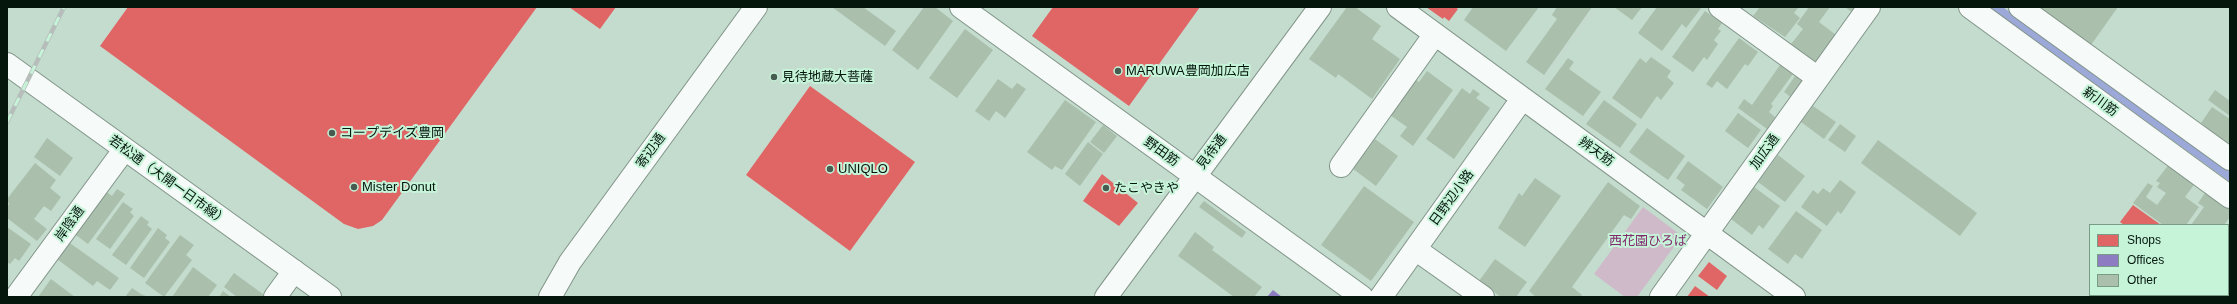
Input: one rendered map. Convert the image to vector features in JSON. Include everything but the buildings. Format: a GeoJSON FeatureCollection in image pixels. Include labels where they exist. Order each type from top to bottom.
{"type":"FeatureCollection","features":[{"type":"Feature","properties":{"kind":"street","name":"寄辺通"},"geometry":{"type":"LineString","coordinates":[[550,297],[570,262],[756,7]]}},
{"type":"Feature","properties":{"kind":"street","name":"野田筋"},"geometry":{"type":"LineString","coordinates":[[961,7],[1362,297]]}},
{"type":"Feature","properties":{"kind":"street","name":"見待通"},"geometry":{"type":"LineString","coordinates":[[1106,297],[1320,7]]}},
{"type":"Feature","properties":{"kind":"street","name":"辨天筋"},"geometry":{"type":"LineString","coordinates":[[1398,7],[1794,297]]}},
{"type":"Feature","properties":{"kind":"street"},"geometry":{"type":"LineString","coordinates":[[1720,7],[1818,78]]}},
{"type":"Feature","properties":{"kind":"street","name":"加広通"},"geometry":{"type":"LineString","coordinates":[[1661,297],[1869,7]]}},
{"type":"Feature","properties":{"kind":"street","name":"新川筋"},"geometry":{"type":"LineString","coordinates":[[1970,7],[2230,197]]}},
{"type":"Feature","properties":{"kind":"street"},"geometry":{"type":"LineString","coordinates":[[2020,7],[2230,159]]}},
{"type":"Feature","properties":{"kind":"street"},"geometry":{"type":"LineString","coordinates":[[1341,166],[1435,34]]}},
{"type":"Feature","properties":{"kind":"street","name":"若松通（大開一日市線）"},"geometry":{"type":"LineString","coordinates":[[7,64],[124,150],[330,297]]}},
{"type":"Feature","properties":{"kind":"street","name":"日野辺小路"},"geometry":{"type":"LineString","coordinates":[[1380,297],[1525,100]]}},
{"type":"Feature","properties":{"kind":"street","name":"岸陰通"},"geometry":{"type":"LineString","coordinates":[[16,297],[124,150]]}},
{"type":"Feature","properties":{"kind":"street"},"geometry":{"type":"LineString","coordinates":[[1415,248],[1483,297]]}},
{"type":"Feature","properties":{"kind":"street"},"geometry":{"type":"LineString","coordinates":[[275,297],[294,271]]}},
{"type":"Feature","properties":{"kind":"path"},"geometry":{"type":"LineString","coordinates":[[1525,100],[1596,7]]}},
{"type":"Feature","properties":{"kind":"green space","name":"西花園ひろば"},"geometry":{"type":"Polygon","coordinates":[[[1643,207],[1678,233],[1681,247],[1676,244],[1637,297],[1625,297],[1594,274],[1643,207]]]}},
{"type":"Feature","properties":{"kind":"waterway"},"geometry":{"type":"LineString","coordinates":[[1996,7],[2230,177]]}},
{"type":"Feature","properties":{"kind":"railway"},"geometry":{"type":"LineString","coordinates":[[7,122],[64,7]]}},
{"type":"Feature","properties":{"kind":"place","name":"MARUWA豊岡加広店"},"geometry":{"type":"Point","coordinates":[1118,71]}},
{"type":"Feature","properties":{"kind":"place","name":"見待地蔵大菩薩"},"geometry":{"type":"Point","coordinates":[774,77]}},
{"type":"Feature","properties":{"kind":"place","name":"コープデイズ豊岡"},"geometry":{"type":"Point","coordinates":[332,133]}},
{"type":"Feature","properties":{"kind":"place","name":"UNIQLO"},"geometry":{"type":"Point","coordinates":[830,169]}},
{"type":"Feature","properties":{"kind":"place","name":"Mister Donut"},"geometry":{"type":"Point","coordinates":[354,187]}},
{"type":"Feature","properties":{"kind":"place","name":"たこやきや"},"geometry":{"type":"Point","coordinates":[1106,188]}}]}
